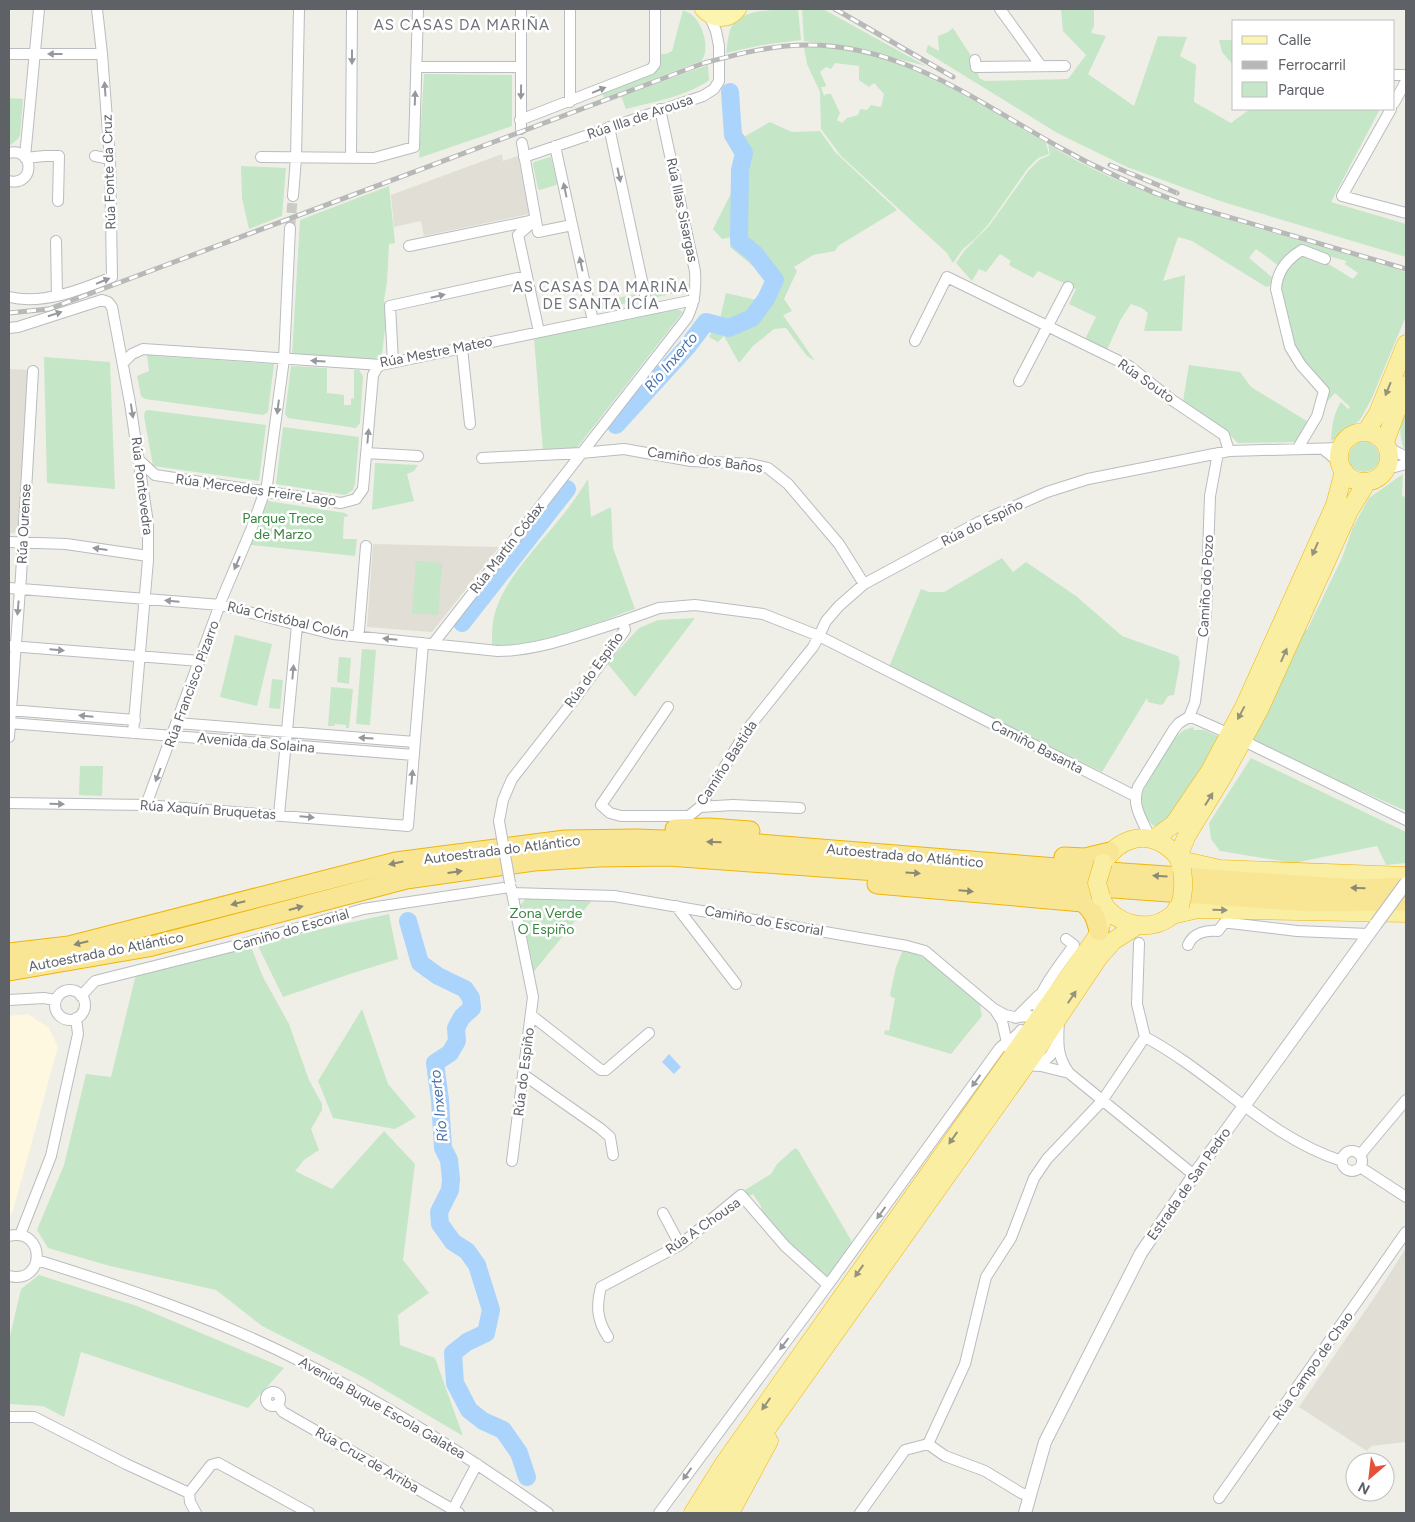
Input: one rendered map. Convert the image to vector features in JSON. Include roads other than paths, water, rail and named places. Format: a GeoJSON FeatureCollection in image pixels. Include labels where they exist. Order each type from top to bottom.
{"type":"FeatureCollection","features":[{"type":"Feature","properties":{"kind":"highway"},"geometry":{"type":"LineString","coordinates":[[1366,432],[1378,413],[1406,344]]}},
{"type":"Feature","properties":{"kind":"highway"},"geometry":{"type":"LineString","coordinates":[[1386,445],[1406,384]]}},
{"type":"Feature","properties":{"kind":"highway"},"geometry":{"type":"LineString","coordinates":[[710,1513],[736,1472],[812,1364],[1017,1053],[1043,1008],[1096,938],[1098,931],[1095,916],[1090,907],[1117,846],[1146,839],[1174,824],[1210,771],[1245,705],[1335,505],[1337,458],[1348,437],[1353,434],[1366,432],[1379,436],[1386,445],[1389,461],[1349,511],[1259,710],[1222,778],[1192,827],[1180,862],[1184,881],[1182,897],[1176,910],[1157,923],[1147,926],[1126,922],[1113,914],[1100,886]]}},
{"type":"Feature","properties":{"kind":"highway"},"geometry":{"type":"LineString","coordinates":[[1337,458],[1354,480],[1375,478]]}},
{"type":"Feature","properties":{"kind":"highway"},"geometry":{"type":"LineString","coordinates":[[1192,827],[1195,847],[1209,867]]}},
{"type":"Feature","properties":{"kind":"highway","name":"Autoestrada do Atlántico"},"geometry":{"type":"LineString","coordinates":[[9,953],[70,946],[396,862],[612,832],[708,828],[1085,858],[1100,886]]}},
{"type":"Feature","properties":{"kind":"highway"},"geometry":{"type":"LineString","coordinates":[[1146,839],[1163,844],[1180,862],[1220,869],[1406,876]]}},
{"type":"Feature","properties":{"kind":"highway","name":"Autoestrada do Atlántico"},"geometry":{"type":"LineString","coordinates":[[9,971],[148,947],[406,879],[534,861],[599,857],[668,856],[1100,886]]}},
{"type":"Feature","properties":{"kind":"highway"},"geometry":{"type":"LineString","coordinates":[[1100,886],[1357,889],[1406,885]]}},
{"type":"Feature","properties":{"kind":"highway"},"geometry":{"type":"LineString","coordinates":[[1100,886],[1308,902],[1406,901]]}},
{"type":"Feature","properties":{"kind":"highway"},"geometry":{"type":"LineString","coordinates":[[1176,910],[1406,913]]}},
{"type":"Feature","properties":{"kind":"highway"},"geometry":{"type":"LineString","coordinates":[[1043,1008],[1099,957],[1113,941],[1138,925]]}},
{"type":"Feature","properties":{"kind":"highway"},"geometry":{"type":"LineString","coordinates":[[693,1513],[723,1465],[1017,1053]]}},
{"type":"Feature","properties":{"kind":"highway"},"geometry":{"type":"LineString","coordinates":[[730,1513],[768,1441],[789,1409],[812,1364]]}},
{"type":"Feature","properties":{"kind":"main road"},"geometry":{"type":"LineString","coordinates":[[706,12],[715,18],[733,13]]}},
{"type":"Feature","properties":{"kind":"street"},"geometry":{"type":"LineString","coordinates":[[9,180],[19,181],[26,175],[29,166],[25,157],[26,134],[39,9]]}},
{"type":"Feature","properties":{"kind":"street","name":"Rúa Fonte da Cruz"},"geometry":{"type":"LineString","coordinates":[[57,295],[94,285],[112,277],[110,159],[97,9]]}},
{"type":"Feature","properties":{"kind":"street"},"geometry":{"type":"LineString","coordinates":[[293,196],[296,158],[299,9]]}},
{"type":"Feature","properties":{"kind":"street"},"geometry":{"type":"LineString","coordinates":[[351,158],[352,9]]}},
{"type":"Feature","properties":{"kind":"street"},"geometry":{"type":"LineString","coordinates":[[261,158],[374,158],[414,147],[418,9]]}},
{"type":"Feature","properties":{"kind":"street"},"geometry":{"type":"LineString","coordinates":[[521,9],[521,124],[651,69],[655,64],[655,9]]}},
{"type":"Feature","properties":{"kind":"street"},"geometry":{"type":"LineString","coordinates":[[570,9],[570,102]]}},
{"type":"Feature","properties":{"kind":"street"},"geometry":{"type":"LineString","coordinates":[[1000,9],[1041,66]]}},
{"type":"Feature","properties":{"kind":"street","name":"Rúa Illa de Arousa"},"geometry":{"type":"LineString","coordinates":[[524,157],[660,109],[703,96],[714,89],[719,81],[719,46],[716,31],[706,12]]}},
{"type":"Feature","properties":{"kind":"street","name":"Rúa Illa de Arousa"},"geometry":{"type":"LineString","coordinates":[[719,46],[724,25],[733,13]]}},
{"type":"Feature","properties":{"kind":"street"},"geometry":{"type":"LineString","coordinates":[[9,54],[102,54]]}},
{"type":"Feature","properties":{"kind":"street"},"geometry":{"type":"LineString","coordinates":[[975,60],[976,67],[1065,66]]}},
{"type":"Feature","properties":{"kind":"street"},"geometry":{"type":"LineString","coordinates":[[416,67],[521,67]]}},
{"type":"Feature","properties":{"kind":"street"},"geometry":{"type":"LineString","coordinates":[[1395,102],[1406,81]]}},
{"type":"Feature","properties":{"kind":"street","name":"Rúa Illas Sisargas"},"geometry":{"type":"LineString","coordinates":[[581,453],[687,318],[694,300],[696,288],[695,271],[660,109]]}},
{"type":"Feature","properties":{"kind":"street"},"geometry":{"type":"LineString","coordinates":[[1390,110],[1342,196],[1406,213]]}},
{"type":"Feature","properties":{"kind":"street"},"geometry":{"type":"LineString","coordinates":[[609,127],[648,309]]}},
{"type":"Feature","properties":{"kind":"street"},"geometry":{"type":"LineString","coordinates":[[26,134],[11,153],[25,157],[59,156],[58,201]]}},
{"type":"Feature","properties":{"kind":"street"},"geometry":{"type":"LineString","coordinates":[[522,143],[538,232],[572,225]]}},
{"type":"Feature","properties":{"kind":"street"},"geometry":{"type":"LineString","coordinates":[[555,146],[593,321]]}},
{"type":"Feature","properties":{"kind":"street"},"geometry":{"type":"LineString","coordinates":[[95,156],[110,159]]}},
{"type":"Feature","properties":{"kind":"street"},"geometry":{"type":"LineString","coordinates":[[410,246],[535,220]]}},
{"type":"Feature","properties":{"kind":"street"},"geometry":{"type":"LineString","coordinates":[[535,220],[518,235],[539,332]]}},
{"type":"Feature","properties":{"kind":"street","name":"Rúa Francisco Pizarro"},"geometry":{"type":"LineString","coordinates":[[146,805],[265,492],[284,359],[290,228]]}},
{"type":"Feature","properties":{"kind":"street"},"geometry":{"type":"LineString","coordinates":[[9,297],[35,299],[57,295],[56,241]]}},
{"type":"Feature","properties":{"kind":"street"},"geometry":{"type":"LineString","coordinates":[[1298,448],[1317,416],[1324,391],[1302,365],[1290,346],[1276,282],[1280,270],[1292,256],[1302,250],[1325,259]]}},
{"type":"Feature","properties":{"kind":"street"},"geometry":{"type":"LineString","coordinates":[[393,362],[390,306],[526,276]]}},
{"type":"Feature","properties":{"kind":"street","name":"Rúa Souto"},"geometry":{"type":"LineString","coordinates":[[915,341],[947,277],[1129,366],[1172,400],[1224,435],[1228,451]]}},
{"type":"Feature","properties":{"kind":"street"},"geometry":{"type":"LineString","coordinates":[[1019,380],[1068,287]]}},
{"type":"Feature","properties":{"kind":"street","name":"Rúa Pontevedra"},"geometry":{"type":"LineString","coordinates":[[9,328],[18,327],[102,300],[108,302],[112,307],[140,461],[148,523],[148,556],[133,733]]}},
{"type":"Feature","properties":{"kind":"street","name":"Rúa Mestre Mateo"},"geometry":{"type":"LineString","coordinates":[[123,363],[132,354],[143,349],[382,365],[694,300]]}},
{"type":"Feature","properties":{"kind":"street"},"geometry":{"type":"LineString","coordinates":[[462,348],[470,424]]}},
{"type":"Feature","properties":{"kind":"street"},"geometry":{"type":"LineString","coordinates":[[366,364],[373,375]]}},
{"type":"Feature","properties":{"kind":"street"},"geometry":{"type":"LineString","coordinates":[[382,365],[377,368],[373,375],[366,453],[418,456]]}},
{"type":"Feature","properties":{"kind":"street","name":"Rúa Ourense"},"geometry":{"type":"LineString","coordinates":[[9,737],[12,646],[20,589],[33,371]]}},
{"type":"Feature","properties":{"kind":"street"},"geometry":{"type":"LineString","coordinates":[[1386,445],[1406,457]]}},
{"type":"Feature","properties":{"kind":"street"},"geometry":{"type":"LineString","coordinates":[[1218,453],[1298,448],[1337,458]]}},
{"type":"Feature","properties":{"kind":"street","name":"Camiño dos Baños"},"geometry":{"type":"LineString","coordinates":[[482,458],[624,449],[691,461],[751,464],[768,468],[788,484],[839,544],[864,584]]}},
{"type":"Feature","properties":{"kind":"street","name":"Rúa Mercedes Freire Lago"},"geometry":{"type":"LineString","coordinates":[[156,475],[341,503],[356,499],[363,489],[366,453]]}},
{"type":"Feature","properties":{"kind":"street","name":"Rúa Martín Códax"},"geometry":{"type":"LineString","coordinates":[[428,643],[581,453]]}},
{"type":"Feature","properties":{"kind":"street","name":"Rúa do Espiño"},"geometry":{"type":"LineString","coordinates":[[512,1161],[533,997],[510,888],[499,821],[503,800],[512,779],[577,696],[625,630],[623,621],[659,608],[695,604],[763,614],[819,636],[826,621],[839,606],[864,584],[979,522],[1046,492],[1088,479],[1218,453]]}},
{"type":"Feature","properties":{"kind":"street","name":"Camiño do Pozo"},"geometry":{"type":"LineString","coordinates":[[1189,717],[1195,702],[1205,623],[1210,496],[1218,453]]}},
{"type":"Feature","properties":{"kind":"street"},"geometry":{"type":"LineString","coordinates":[[140,461],[156,475],[147,482],[145,492]]}},
{"type":"Feature","properties":{"kind":"street"},"geometry":{"type":"LineString","coordinates":[[1375,478],[1391,468],[1406,464]]}},
{"type":"Feature","properties":{"kind":"street"},"geometry":{"type":"LineString","coordinates":[[9,542],[66,544],[148,556]]}},
{"type":"Feature","properties":{"kind":"street"},"geometry":{"type":"LineString","coordinates":[[357,636],[366,546]]}},
{"type":"Feature","properties":{"kind":"street","name":"Rúa Cristóbal Colón"},"geometry":{"type":"LineString","coordinates":[[9,588],[221,605],[333,634],[498,651],[536,647],[623,621]]}},
{"type":"Feature","properties":{"kind":"street"},"geometry":{"type":"LineString","coordinates":[[279,815],[298,625]]}},
{"type":"Feature","properties":{"kind":"street","name":"Camiño Basanta"},"geometry":{"type":"LineString","coordinates":[[819,636],[1135,796]]}},
{"type":"Feature","properties":{"kind":"street","name":"Camiño Bastida"},"geometry":{"type":"LineString","coordinates":[[668,707],[601,805],[610,813],[621,816],[689,816],[700,807],[749,727],[819,636]]}},
{"type":"Feature","properties":{"kind":"street"},"geometry":{"type":"LineString","coordinates":[[414,755],[428,643]]}},
{"type":"Feature","properties":{"kind":"street"},"geometry":{"type":"LineString","coordinates":[[12,646],[200,661]]}},
{"type":"Feature","properties":{"kind":"street"},"geometry":{"type":"LineString","coordinates":[[10,710],[134,720]]}},
{"type":"Feature","properties":{"kind":"street"},"geometry":{"type":"LineString","coordinates":[[1146,839],[1135,796],[1138,787],[1174,729],[1179,723],[1189,717],[1223,731]]}},
{"type":"Feature","properties":{"kind":"street","name":"Avenida da Solaina"},"geometry":{"type":"LineString","coordinates":[[9,723],[414,755]]}},
{"type":"Feature","properties":{"kind":"street","name":"Avenida da Solaina"},"geometry":{"type":"LineString","coordinates":[[177,723],[415,742]]}},
{"type":"Feature","properties":{"kind":"street"},"geometry":{"type":"LineString","coordinates":[[1250,744],[1406,820]]}},
{"type":"Feature","properties":{"kind":"street","name":"Rúa Xaquín Bruquetas"},"geometry":{"type":"LineString","coordinates":[[9,803],[146,805],[408,826],[414,755]]}},
{"type":"Feature","properties":{"kind":"street"},"geometry":{"type":"LineString","coordinates":[[700,807],[733,805],[800,808]]}},
{"type":"Feature","properties":{"kind":"street"},"geometry":{"type":"LineString","coordinates":[[1139,814],[1139,828],[1146,839]]}},
{"type":"Feature","properties":{"kind":"street","name":"Estrada de San Pedro"},"geometry":{"type":"LineString","coordinates":[[1025,1513],[1045,1442],[1140,1253],[1368,934],[1406,885]]}},
{"type":"Feature","properties":{"kind":"street","name":"Camiño do Escorial"},"geometry":{"type":"LineString","coordinates":[[81,996],[95,981],[250,942],[363,910],[510,888],[614,896],[897,944],[925,951],[994,1009]]}},
{"type":"Feature","properties":{"kind":"street"},"geometry":{"type":"LineString","coordinates":[[676,906],[736,984]]}},
{"type":"Feature","properties":{"kind":"street"},"geometry":{"type":"LineString","coordinates":[[1188,945],[1190,940],[1201,933],[1218,931],[1224,923],[1297,931],[1368,934]]}},
{"type":"Feature","properties":{"kind":"street"},"geometry":{"type":"LineString","coordinates":[[1017,1053],[1008,1026],[1018,1017],[1043,1008],[1074,945],[1066,939]]}},
{"type":"Feature","properties":{"kind":"street"},"geometry":{"type":"LineString","coordinates":[[860,1513],[906,1450],[928,1444],[965,1364],[986,1277],[1011,1238],[1034,1178],[1047,1159],[1102,1101],[1145,1037],[1137,1004],[1139,943]]}},
{"type":"Feature","properties":{"kind":"street"},"geometry":{"type":"LineString","coordinates":[[68,990],[75,991],[81,996],[84,1007],[83,1012],[76,1018],[69,1020],[59,1015],[54,1006],[58,995],[68,990]]}},
{"type":"Feature","properties":{"kind":"street"},"geometry":{"type":"LineString","coordinates":[[9,1000],[44,998],[56,1000]]}},
{"type":"Feature","properties":{"kind":"street"},"geometry":{"type":"LineString","coordinates":[[994,1009],[1005,1015],[1018,1017],[1043,1008]]}},
{"type":"Feature","properties":{"kind":"street"},"geometry":{"type":"LineString","coordinates":[[1043,1008],[1058,1042],[1062,1063],[1069,1073],[1194,1175]]}},
{"type":"Feature","properties":{"kind":"street"},"geometry":{"type":"LineString","coordinates":[[994,1009],[1002,1021],[1017,1053],[1069,1073]]}},
{"type":"Feature","properties":{"kind":"street"},"geometry":{"type":"LineString","coordinates":[[531,1015],[601,1070],[606,1070],[649,1033]]}},
{"type":"Feature","properties":{"kind":"street"},"geometry":{"type":"LineString","coordinates":[[20,1235],[51,1156],[78,1034],[76,1018]]}},
{"type":"Feature","properties":{"kind":"street"},"geometry":{"type":"LineString","coordinates":[[1145,1037],[1167,1049],[1244,1107],[1323,1155],[1342,1161]]}},
{"type":"Feature","properties":{"kind":"street"},"geometry":{"type":"LineString","coordinates":[[659,1513],[828,1285],[999,1049],[1017,1053],[1050,1056],[1058,1042]]}},
{"type":"Feature","properties":{"kind":"street"},"geometry":{"type":"LineString","coordinates":[[524,1075],[602,1129],[610,1137],[613,1155]]}},
{"type":"Feature","properties":{"kind":"street"},"geometry":{"type":"LineString","coordinates":[[1360,1155],[1406,1100]]}},
{"type":"Feature","properties":{"kind":"street"},"geometry":{"type":"LineString","coordinates":[[1349,1152],[1355,1152],[1360,1155],[1362,1161],[1360,1167],[1355,1171],[1344,1167],[1342,1161],[1344,1155],[1349,1152]]}},
{"type":"Feature","properties":{"kind":"street"},"geometry":{"type":"LineString","coordinates":[[1360,1167],[1406,1197]]}},
{"type":"Feature","properties":{"kind":"street","name":"Rúa A Chousa"},"geometry":{"type":"LineString","coordinates":[[608,1337],[601,1325],[597,1303],[601,1287],[680,1245],[741,1195],[785,1246],[828,1285]]}},
{"type":"Feature","properties":{"kind":"street"},"geometry":{"type":"LineString","coordinates":[[663,1213],[680,1245]]}},
{"type":"Feature","properties":{"kind":"street","name":"Rúa Campo de Chao"},"geometry":{"type":"LineString","coordinates":[[1219,1498],[1406,1232]]}},
{"type":"Feature","properties":{"kind":"street"},"geometry":{"type":"LineString","coordinates":[[9,1236],[20,1235],[32,1241],[37,1253],[37,1260],[30,1272],[24,1276],[10,1279]]}},
{"type":"Feature","properties":{"kind":"street","name":"Avenida Buque Escola Galatea"},"geometry":{"type":"LineString","coordinates":[[37,1260],[120,1286],[224,1326],[291,1356],[420,1427],[478,1464],[548,1513]]}},
{"type":"Feature","properties":{"kind":"street","name":"Rúa Cruz de Arriba"},"geometry":{"type":"LineString","coordinates":[[278,1404],[283,1412],[454,1512]]}},
{"type":"Feature","properties":{"kind":"street"},"geometry":{"type":"LineString","coordinates":[[9,1417],[34,1418],[189,1493]]}},
{"type":"Feature","properties":{"kind":"street"},"geometry":{"type":"LineString","coordinates":[[928,1444],[945,1456],[985,1471],[1021,1493],[1030,1496]]}},
{"type":"Feature","properties":{"kind":"street"},"geometry":{"type":"LineString","coordinates":[[196,1513],[190,1502],[189,1493],[211,1465],[218,1463],[309,1513]]}},
{"type":"Feature","properties":{"kind":"street"},"geometry":{"type":"LineString","coordinates":[[454,1512],[478,1464]]}},
{"type":"Feature","properties":{"kind":"water"},"geometry":{"type":"Polygon","coordinates":[[[669,1054],[681,1067],[674,1074],[662,1062],[669,1054]]]}},
{"type":"Feature","properties":{"kind":"waterway","name":"Río Inxerto"},"geometry":{"type":"LineString","coordinates":[[616,425],[687,347],[706,322],[729,328],[752,318],[766,299],[775,280],[755,254],[739,241],[740,170],[744,153],[733,135],[730,92]]}},
{"type":"Feature","properties":{"kind":"waterway","name":"Río Inxerto"},"geometry":{"type":"LineString","coordinates":[[462,623],[567,489]]}},
{"type":"Feature","properties":{"kind":"waterway","name":"Río Inxerto"},"geometry":{"type":"LineString","coordinates":[[408,921],[420,963],[438,976],[465,989],[471,998],[472,1008],[462,1017],[456,1028],[457,1041],[450,1053],[435,1063],[440,1100],[443,1148],[449,1160],[451,1179],[450,1190],[439,1212],[440,1224],[453,1242],[467,1251],[477,1265],[491,1310],[486,1333],[467,1342],[453,1353],[455,1383],[469,1410],[483,1421],[503,1430],[519,1453],[527,1477]]}},
{"type":"Feature","properties":{"kind":"tunnel"},"geometry":{"type":"LineString","coordinates":[[290,228],[293,196]]}},
{"type":"Feature","properties":{"kind":"railway"},"geometry":{"type":"LineString","coordinates":[[835,9],[953,77]]}},
{"type":"Feature","properties":{"kind":"railway"},"geometry":{"type":"LineString","coordinates":[[9,313],[49,309],[704,63],[755,51],[795,45],[843,48],[876,55],[908,65],[969,95],[1057,146],[1119,178],[1184,204],[1406,269]]}},
{"type":"Feature","properties":{"kind":"railway"},"geometry":{"type":"LineString","coordinates":[[1110,165],[1177,193]]}},
{"type":"Feature","properties":{"kind":"district","name":"AS CASAS DA MARIÑA"},"geometry":{"type":"Point","coordinates":[462,25]}},
{"type":"Feature","properties":{"kind":"district","name":"AS CASAS DA MARIÑA DE SANTA ICÍA"},"geometry":{"type":"Point","coordinates":[601,296]}},
{"type":"Feature","properties":{"kind":"park label","name":"Parque Trece de Marzo"},"geometry":{"type":"Point","coordinates":[283,526]}},
{"type":"Feature","properties":{"kind":"park label","name":"Zona Verde O Espiño"},"geometry":{"type":"Point","coordinates":[546,922]}}]}
